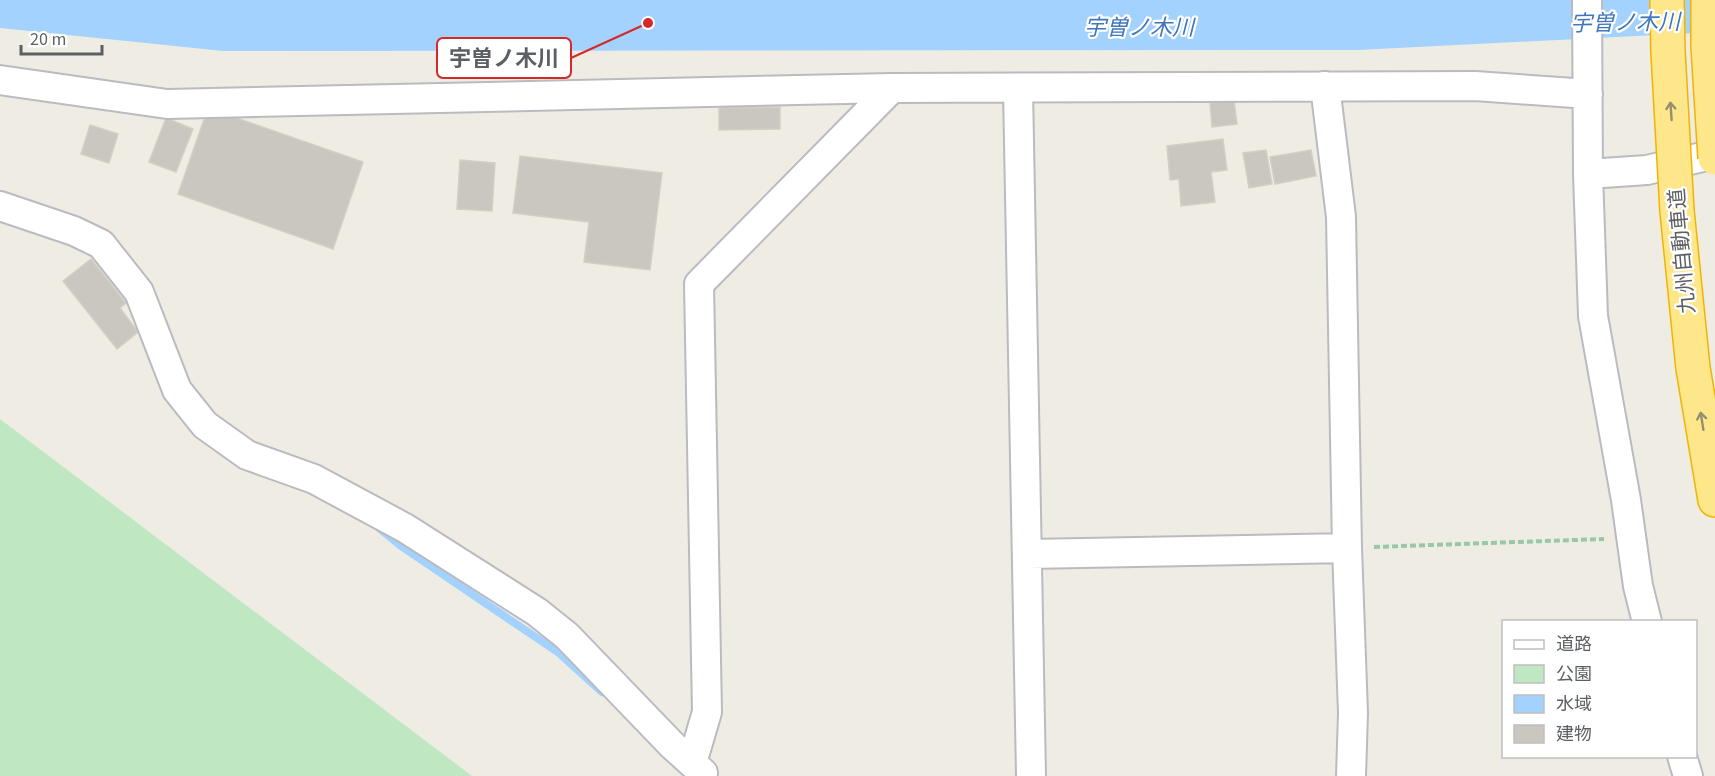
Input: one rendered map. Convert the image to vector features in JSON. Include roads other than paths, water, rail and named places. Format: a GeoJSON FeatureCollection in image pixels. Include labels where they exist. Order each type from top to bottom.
{"type":"FeatureCollection","features":[{"type":"Feature","properties":{"kind":"highway","name":"九州自動車道"},"geometry":{"type":"LineString","coordinates":[[1668,0],[1668,52],[1677,211],[1693,368],[1715,500]]}},
{"type":"Feature","properties":{"kind":"highway"},"geometry":{"type":"LineString","coordinates":[[1708,0],[1708,46],[1715,156]]}},
{"type":"Feature","properties":{"kind":"street"},"geometry":{"type":"LineString","coordinates":[[1587,0],[1588,174],[1593,316],[1632,539],[1638,586],[1647,620]]}},
{"type":"Feature","properties":{"kind":"street"},"geometry":{"type":"LineString","coordinates":[[0,80],[167,104],[892,88],[1588,86]]}},
{"type":"Feature","properties":{"kind":"street"},"geometry":{"type":"LineString","coordinates":[[1325,86],[1341,217],[1347,548],[1353,713],[1351,776]]}},
{"type":"Feature","properties":{"kind":"street"},"geometry":{"type":"LineString","coordinates":[[699,769],[707,712],[699,284],[892,88]]}},
{"type":"Feature","properties":{"kind":"street"},"geometry":{"type":"LineString","coordinates":[[1018,89],[1031,776]]}},
{"type":"Feature","properties":{"kind":"street"},"geometry":{"type":"LineString","coordinates":[[1588,174],[1647,170],[1715,156]]}},
{"type":"Feature","properties":{"kind":"street"},"geometry":{"type":"LineString","coordinates":[[0,206],[74,231],[101,244],[139,292],[177,390],[205,425],[247,454],[314,479],[405,528],[537,612],[567,636],[672,745],[699,769]]}},
{"type":"Feature","properties":{"kind":"street"},"geometry":{"type":"LineString","coordinates":[[1028,555],[1347,548]]}},
{"type":"Feature","properties":{"kind":"street"},"geometry":{"type":"LineString","coordinates":[[1683,758],[1688,776]]}},
{"type":"Feature","properties":{"kind":"water"},"geometry":{"type":"Polygon","coordinates":[[[0,0],[1715,0],[1715,32],[1358,50],[223,51],[0,28],[0,0]]]}},
{"type":"Feature","properties":{"kind":"waterway"},"geometry":{"type":"LineString","coordinates":[[380,529],[401,546],[559,653],[602,692]]}},
{"type":"Feature","properties":{"kind":"place","name":"宇曽ノ木川"},"geometry":{"type":"Point","coordinates":[648,23]}}]}
